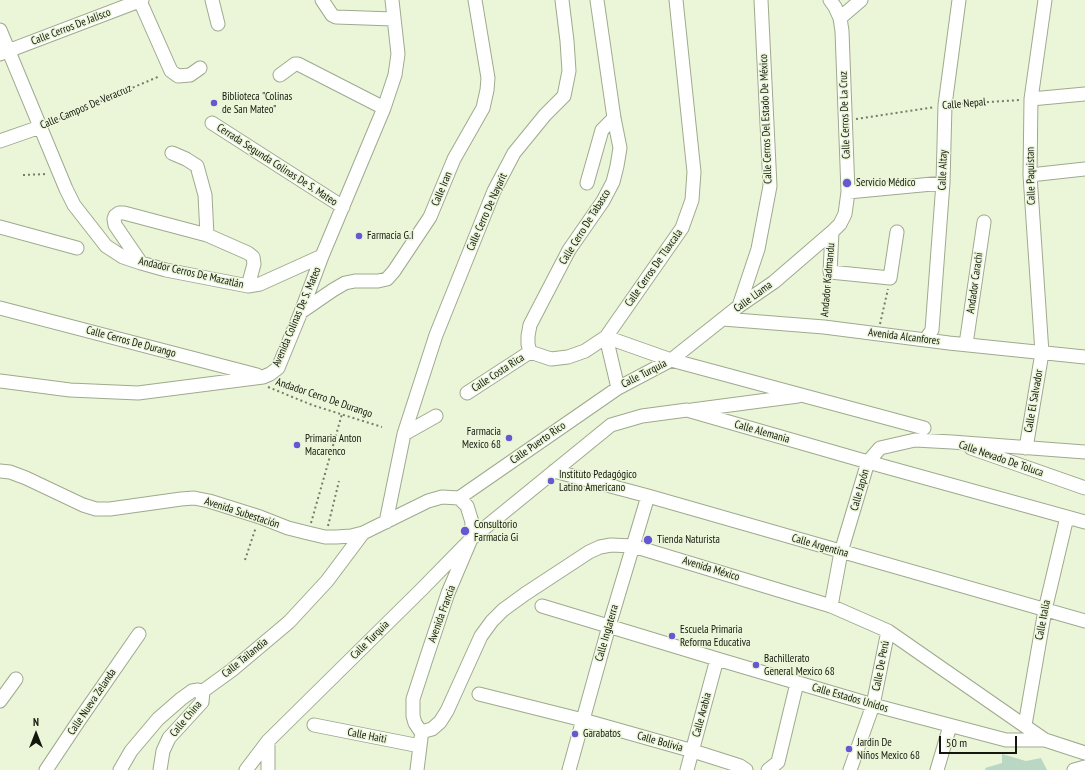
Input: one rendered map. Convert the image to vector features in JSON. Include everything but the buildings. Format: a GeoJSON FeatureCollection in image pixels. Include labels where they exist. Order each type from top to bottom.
{"type":"FeatureCollection","features":[{"type":"Feature","properties":{"kind":"street"},"geometry":{"type":"LineString","coordinates":[[141,0],[175,74],[190,75],[200,68]]}},
{"type":"Feature","properties":{"kind":"street","name":"Calle Cerros De Jalisco"},"geometry":{"type":"LineString","coordinates":[[4,52],[141,0]]}},
{"type":"Feature","properties":{"kind":"street"},"geometry":{"type":"LineString","coordinates":[[212,0],[218,24]]}},
{"type":"Feature","properties":{"kind":"street"},"geometry":{"type":"LineString","coordinates":[[322,0],[332,15],[336,17],[393,19]]}},
{"type":"Feature","properties":{"kind":"street","name":"Avenida Colinas De S. Mateo"},"geometry":{"type":"LineString","coordinates":[[0,381],[70,390],[138,393],[262,381],[278,368],[322,256],[384,108],[395,75],[398,54],[392,0]]}},
{"type":"Feature","properties":{"kind":"street","name":"Calle Iran"},"geometry":{"type":"LineString","coordinates":[[301,312],[344,283],[387,279],[430,217],[454,159],[483,108],[487,90],[488,78],[475,0]]}},
{"type":"Feature","properties":{"kind":"street"},"geometry":{"type":"LineString","coordinates":[[556,0],[564,15]]}},
{"type":"Feature","properties":{"kind":"street","name":"Calle Cerro De Nayarit"},"geometry":{"type":"LineString","coordinates":[[404,434],[436,335],[494,191],[514,153],[545,115],[564,96],[569,71],[562,0]]}},
{"type":"Feature","properties":{"kind":"street","name":"Calle Cerro De Tabasco"},"geometry":{"type":"LineString","coordinates":[[530,352],[528,336],[530,325],[569,250],[603,201],[613,182],[617,166],[620,148],[614,118],[597,0]]}},
{"type":"Feature","properties":{"kind":"street","name":"Calle Cerros De Tlaxcala"},"geometry":{"type":"LineString","coordinates":[[606,337],[682,228],[692,200],[694,172],[676,0]]}},
{"type":"Feature","properties":{"kind":"street","name":"Calle Cerros Del Estado De México"},"geometry":{"type":"LineString","coordinates":[[739,306],[758,249],[770,186],[761,0]]}},
{"type":"Feature","properties":{"kind":"street","name":"Calle Cerros De La Cruz"},"geometry":{"type":"LineString","coordinates":[[830,0],[840,18],[842,31],[848,192],[845,214],[840,224],[832,232]]}},
{"type":"Feature","properties":{"kind":"street"},"geometry":{"type":"LineString","coordinates":[[840,18],[861,0]]}},
{"type":"Feature","properties":{"kind":"street","name":"Calle Altay"},"geometry":{"type":"LineString","coordinates":[[926,340],[932,330],[943,183],[945,105],[959,0]]}},
{"type":"Feature","properties":{"kind":"street","name":"Calle Paquistan"},"geometry":{"type":"LineString","coordinates":[[1042,353],[1030,175],[1032,99],[1045,0]]}},
{"type":"Feature","properties":{"kind":"street"},"geometry":{"type":"LineString","coordinates":[[0,30],[4,52],[40,127]]}},
{"type":"Feature","properties":{"kind":"street"},"geometry":{"type":"LineString","coordinates":[[280,76],[295,64],[298,64],[384,108]]}},
{"type":"Feature","properties":{"kind":"street"},"geometry":{"type":"LineString","coordinates":[[1032,99],[1085,94]]}},
{"type":"Feature","properties":{"kind":"street"},"geometry":{"type":"LineString","coordinates":[[587,183],[602,130],[614,118]]}},
{"type":"Feature","properties":{"kind":"street","name":"Cerrada Segunda Colinas De S. Mateo"},"geometry":{"type":"LineString","coordinates":[[212,123],[343,207]]}},
{"type":"Feature","properties":{"kind":"street","name":"Calle Campos De Veracruz"},"geometry":{"type":"LineString","coordinates":[[0,141],[40,127]]}},
{"type":"Feature","properties":{"kind":"street","name":"Andador Cerros De Mazatlán"},"geometry":{"type":"LineString","coordinates":[[40,127],[59,174],[74,205],[106,246],[123,257],[166,270],[248,286],[260,284],[322,256]]}},
{"type":"Feature","properties":{"kind":"street"},"geometry":{"type":"LineString","coordinates":[[172,153],[197,166],[205,195],[207,235]]}},
{"type":"Feature","properties":{"kind":"street"},"geometry":{"type":"LineString","coordinates":[[1030,175],[1085,169]]}},
{"type":"Feature","properties":{"kind":"street"},"geometry":{"type":"LineString","coordinates":[[848,192],[943,183]]}},
{"type":"Feature","properties":{"kind":"street"},"geometry":{"type":"LineString","coordinates":[[141,263],[114,225],[115,216],[119,213],[124,213],[207,235],[248,253],[253,257],[254,264],[248,286]]}},
{"type":"Feature","properties":{"kind":"street","name":"Andador Carachi"},"geometry":{"type":"LineString","coordinates":[[966,344],[984,222]]}},
{"type":"Feature","properties":{"kind":"street"},"geometry":{"type":"LineString","coordinates":[[0,227],[77,248]]}},
{"type":"Feature","properties":{"kind":"street","name":"Calle Llama"},"geometry":{"type":"LineString","coordinates":[[671,360],[739,306],[774,282],[832,232]]}},
{"type":"Feature","properties":{"kind":"street","name":"Andador Kadmandu"},"geometry":{"type":"LineString","coordinates":[[830,272],[832,232]]}},
{"type":"Feature","properties":{"kind":"street"},"geometry":{"type":"LineString","coordinates":[[830,272],[890,278],[897,232]]}},
{"type":"Feature","properties":{"kind":"street","name":"Calle Cerros De Durango"},"geometry":{"type":"LineString","coordinates":[[0,308],[262,381]]}},
{"type":"Feature","properties":{"kind":"street","name":"Avenida Alcanfores"},"geometry":{"type":"LineString","coordinates":[[724,319],[824,327],[926,340],[1085,357]]}},
{"type":"Feature","properties":{"kind":"street"},"geometry":{"type":"LineString","coordinates":[[530,352],[551,358],[568,358],[585,351],[606,337]]}},
{"type":"Feature","properties":{"kind":"street"},"geometry":{"type":"LineString","coordinates":[[606,337],[671,360],[924,428]]}},
{"type":"Feature","properties":{"kind":"street"},"geometry":{"type":"LineString","coordinates":[[606,337],[618,388]]}},
{"type":"Feature","properties":{"kind":"street","name":"Calle Costa Rica"},"geometry":{"type":"LineString","coordinates":[[467,393],[530,352]]}},
{"type":"Feature","properties":{"kind":"street","name":"Calle El Salvador"},"geometry":{"type":"LineString","coordinates":[[1026,448],[1042,353]]}},
{"type":"Feature","properties":{"kind":"street","name":"Calle Turquia"},"geometry":{"type":"LineString","coordinates":[[618,388],[671,360]]}},
{"type":"Feature","properties":{"kind":"street","name":"Calle Puerto Rico"},"geometry":{"type":"LineString","coordinates":[[458,498],[618,388]]}},
{"type":"Feature","properties":{"kind":"street"},"geometry":{"type":"LineString","coordinates":[[686,410],[804,396]]}},
{"type":"Feature","properties":{"kind":"street","name":"Calle Alemania"},"geometry":{"type":"LineString","coordinates":[[471,539],[611,425],[642,416],[686,410],[1085,522]]}},
{"type":"Feature","properties":{"kind":"street"},"geometry":{"type":"LineString","coordinates":[[386,522],[404,434],[436,416]]}},
{"type":"Feature","properties":{"kind":"street","name":"Calle Japón"},"geometry":{"type":"LineString","coordinates":[[831,606],[841,552],[868,462],[880,448],[916,440],[952,442]]}},
{"type":"Feature","properties":{"kind":"street","name":"Calle Nevado De Toluca"},"geometry":{"type":"LineString","coordinates":[[952,442],[1085,452]]}},
{"type":"Feature","properties":{"kind":"street","name":"Calle Nevado De Toluca"},"geometry":{"type":"LineString","coordinates":[[952,442],[1085,488]]}},
{"type":"Feature","properties":{"kind":"street","name":"Avenida Subestación"},"geometry":{"type":"LineString","coordinates":[[0,471],[10,472],[26,478],[84,505],[96,508],[110,509],[194,498],[260,517],[308,534],[325,537],[351,536],[363,533],[428,501],[442,497],[458,498]]}},
{"type":"Feature","properties":{"kind":"street","name":"Calle Argentina"},"geometry":{"type":"LineString","coordinates":[[554,471],[648,496],[1085,621]]}},
{"type":"Feature","properties":{"kind":"street","name":"Calle Inglaterra"},"geometry":{"type":"LineString","coordinates":[[569,770],[609,626],[648,496]]}},
{"type":"Feature","properties":{"kind":"street","name":"Avenida Francia"},"geometry":{"type":"LineString","coordinates":[[421,732],[413,716],[413,699],[448,593],[471,539],[472,522],[467,506],[458,498]]}},
{"type":"Feature","properties":{"kind":"street","name":"Calle Italia"},"geometry":{"type":"LineString","coordinates":[[1025,725],[1045,610],[1067,517]]}},
{"type":"Feature","properties":{"kind":"street","name":"Calle Tailandia"},"geometry":{"type":"LineString","coordinates":[[120,770],[131,751],[158,719],[181,698],[192,691],[203,691],[232,670],[289,622],[327,581],[363,533]]}},
{"type":"Feature","properties":{"kind":"street","name":"Calle Turquia"},"geometry":{"type":"LineString","coordinates":[[246,770],[268,742],[471,539]]}},
{"type":"Feature","properties":{"kind":"street","name":"Avenida México"},"geometry":{"type":"LineString","coordinates":[[421,732],[432,729],[440,722],[481,636],[492,621],[503,610],[589,552],[600,547],[611,545],[633,546],[831,606],[888,631],[1045,740],[1085,753]]}},
{"type":"Feature","properties":{"kind":"street","name":"Calle Estados Unidos"},"geometry":{"type":"LineString","coordinates":[[542,606],[797,683],[950,726],[1006,740],[1045,740]]}},
{"type":"Feature","properties":{"kind":"street","name":"Calle De Perú"},"geometry":{"type":"LineString","coordinates":[[850,770],[873,705],[888,631]]}},
{"type":"Feature","properties":{"kind":"street","name":"Calle Nueva Zelanda"},"geometry":{"type":"LineString","coordinates":[[46,770],[139,634]]}},
{"type":"Feature","properties":{"kind":"street","name":"Calle Arabia"},"geometry":{"type":"LineString","coordinates":[[687,770],[717,659]]}},
{"type":"Feature","properties":{"kind":"street"},"geometry":{"type":"LineString","coordinates":[[0,701],[16,679]]}},
{"type":"Feature","properties":{"kind":"street"},"geometry":{"type":"LineString","coordinates":[[768,770],[778,762],[797,683]]}},
{"type":"Feature","properties":{"kind":"street","name":"Calle China"},"geometry":{"type":"LineString","coordinates":[[160,770],[162,751],[169,738],[202,702],[203,691]]}},
{"type":"Feature","properties":{"kind":"street","name":"Calle Bolivia"},"geometry":{"type":"LineString","coordinates":[[479,694],[583,720],[693,751],[740,766],[746,770]]}},
{"type":"Feature","properties":{"kind":"street","name":"Calle Haiti"},"geometry":{"type":"LineString","coordinates":[[314,725],[420,746]]}},
{"type":"Feature","properties":{"kind":"street"},"geometry":{"type":"LineString","coordinates":[[937,770],[950,726]]}},
{"type":"Feature","properties":{"kind":"street"},"geometry":{"type":"LineString","coordinates":[[417,770],[421,732]]}},
{"type":"Feature","properties":{"kind":"street"},"geometry":{"type":"LineString","coordinates":[[268,742],[268,770]]}},
{"type":"Feature","properties":{"kind":"street"},"geometry":{"type":"LineString","coordinates":[[1074,770],[1085,767]]}},
{"type":"Feature","properties":{"kind":"path","name":"Calle Campos De Veracruz"},"geometry":{"type":"LineString","coordinates":[[40,127],[175,74]]}},
{"type":"Feature","properties":{"kind":"path","name":"Calle Nepal"},"geometry":{"type":"LineString","coordinates":[[845,121],[945,105],[1032,99]]}},
{"type":"Feature","properties":{"kind":"path"},"geometry":{"type":"LineString","coordinates":[[23,175],[59,174]]}},
{"type":"Feature","properties":{"kind":"path","name":"Andador Kadmandu"},"geometry":{"type":"LineString","coordinates":[[824,327],[830,272]]}},
{"type":"Feature","properties":{"kind":"path"},"geometry":{"type":"LineString","coordinates":[[877,333],[890,278]]}},
{"type":"Feature","properties":{"kind":"path","name":"Andador Cerro De Durango"},"geometry":{"type":"LineString","coordinates":[[262,381],[312,405],[382,427]]}},
{"type":"Feature","properties":{"kind":"path"},"geometry":{"type":"LineString","coordinates":[[308,534],[342,414]]}},
{"type":"Feature","properties":{"kind":"path"},"geometry":{"type":"LineString","coordinates":[[325,537],[339,481]]}},
{"type":"Feature","properties":{"kind":"path"},"geometry":{"type":"LineString","coordinates":[[245,560],[260,517]]}},
{"type":"Feature","properties":{"kind":"place","name":"Biblioteca \"Colinas de San Mateo\""},"geometry":{"type":"Point","coordinates":[214,103]}},
{"type":"Feature","properties":{"kind":"place","name":"Servicio Médico"},"geometry":{"type":"Point","coordinates":[847,183]}},
{"type":"Feature","properties":{"kind":"place","name":"Farmacia G.I"},"geometry":{"type":"Point","coordinates":[359,236]}},
{"type":"Feature","properties":{"kind":"place","name":"Farmacia Mexico 68"},"geometry":{"type":"Point","coordinates":[509,438]}},
{"type":"Feature","properties":{"kind":"place","name":"Primaria Anton Macarenco"},"geometry":{"type":"Point","coordinates":[297,445]}},
{"type":"Feature","properties":{"kind":"place","name":"Instituto Pedagógico Latino Americano"},"geometry":{"type":"Point","coordinates":[551,481]}},
{"type":"Feature","properties":{"kind":"place","name":"Consultorio Farmacia Gi"},"geometry":{"type":"Point","coordinates":[465,531]}},
{"type":"Feature","properties":{"kind":"place","name":"Tienda Naturista"},"geometry":{"type":"Point","coordinates":[648,540]}},
{"type":"Feature","properties":{"kind":"place","name":"Escuela Primaria Reforma Educativa"},"geometry":{"type":"Point","coordinates":[672,636]}},
{"type":"Feature","properties":{"kind":"place","name":"Bachillerato General Mexico 68"},"geometry":{"type":"Point","coordinates":[756,665]}},
{"type":"Feature","properties":{"kind":"place","name":"Garabatos"},"geometry":{"type":"Point","coordinates":[575,734]}},
{"type":"Feature","properties":{"kind":"place","name":"Jardin De Niños Mexico 68"},"geometry":{"type":"Point","coordinates":[849,749]}}]}
